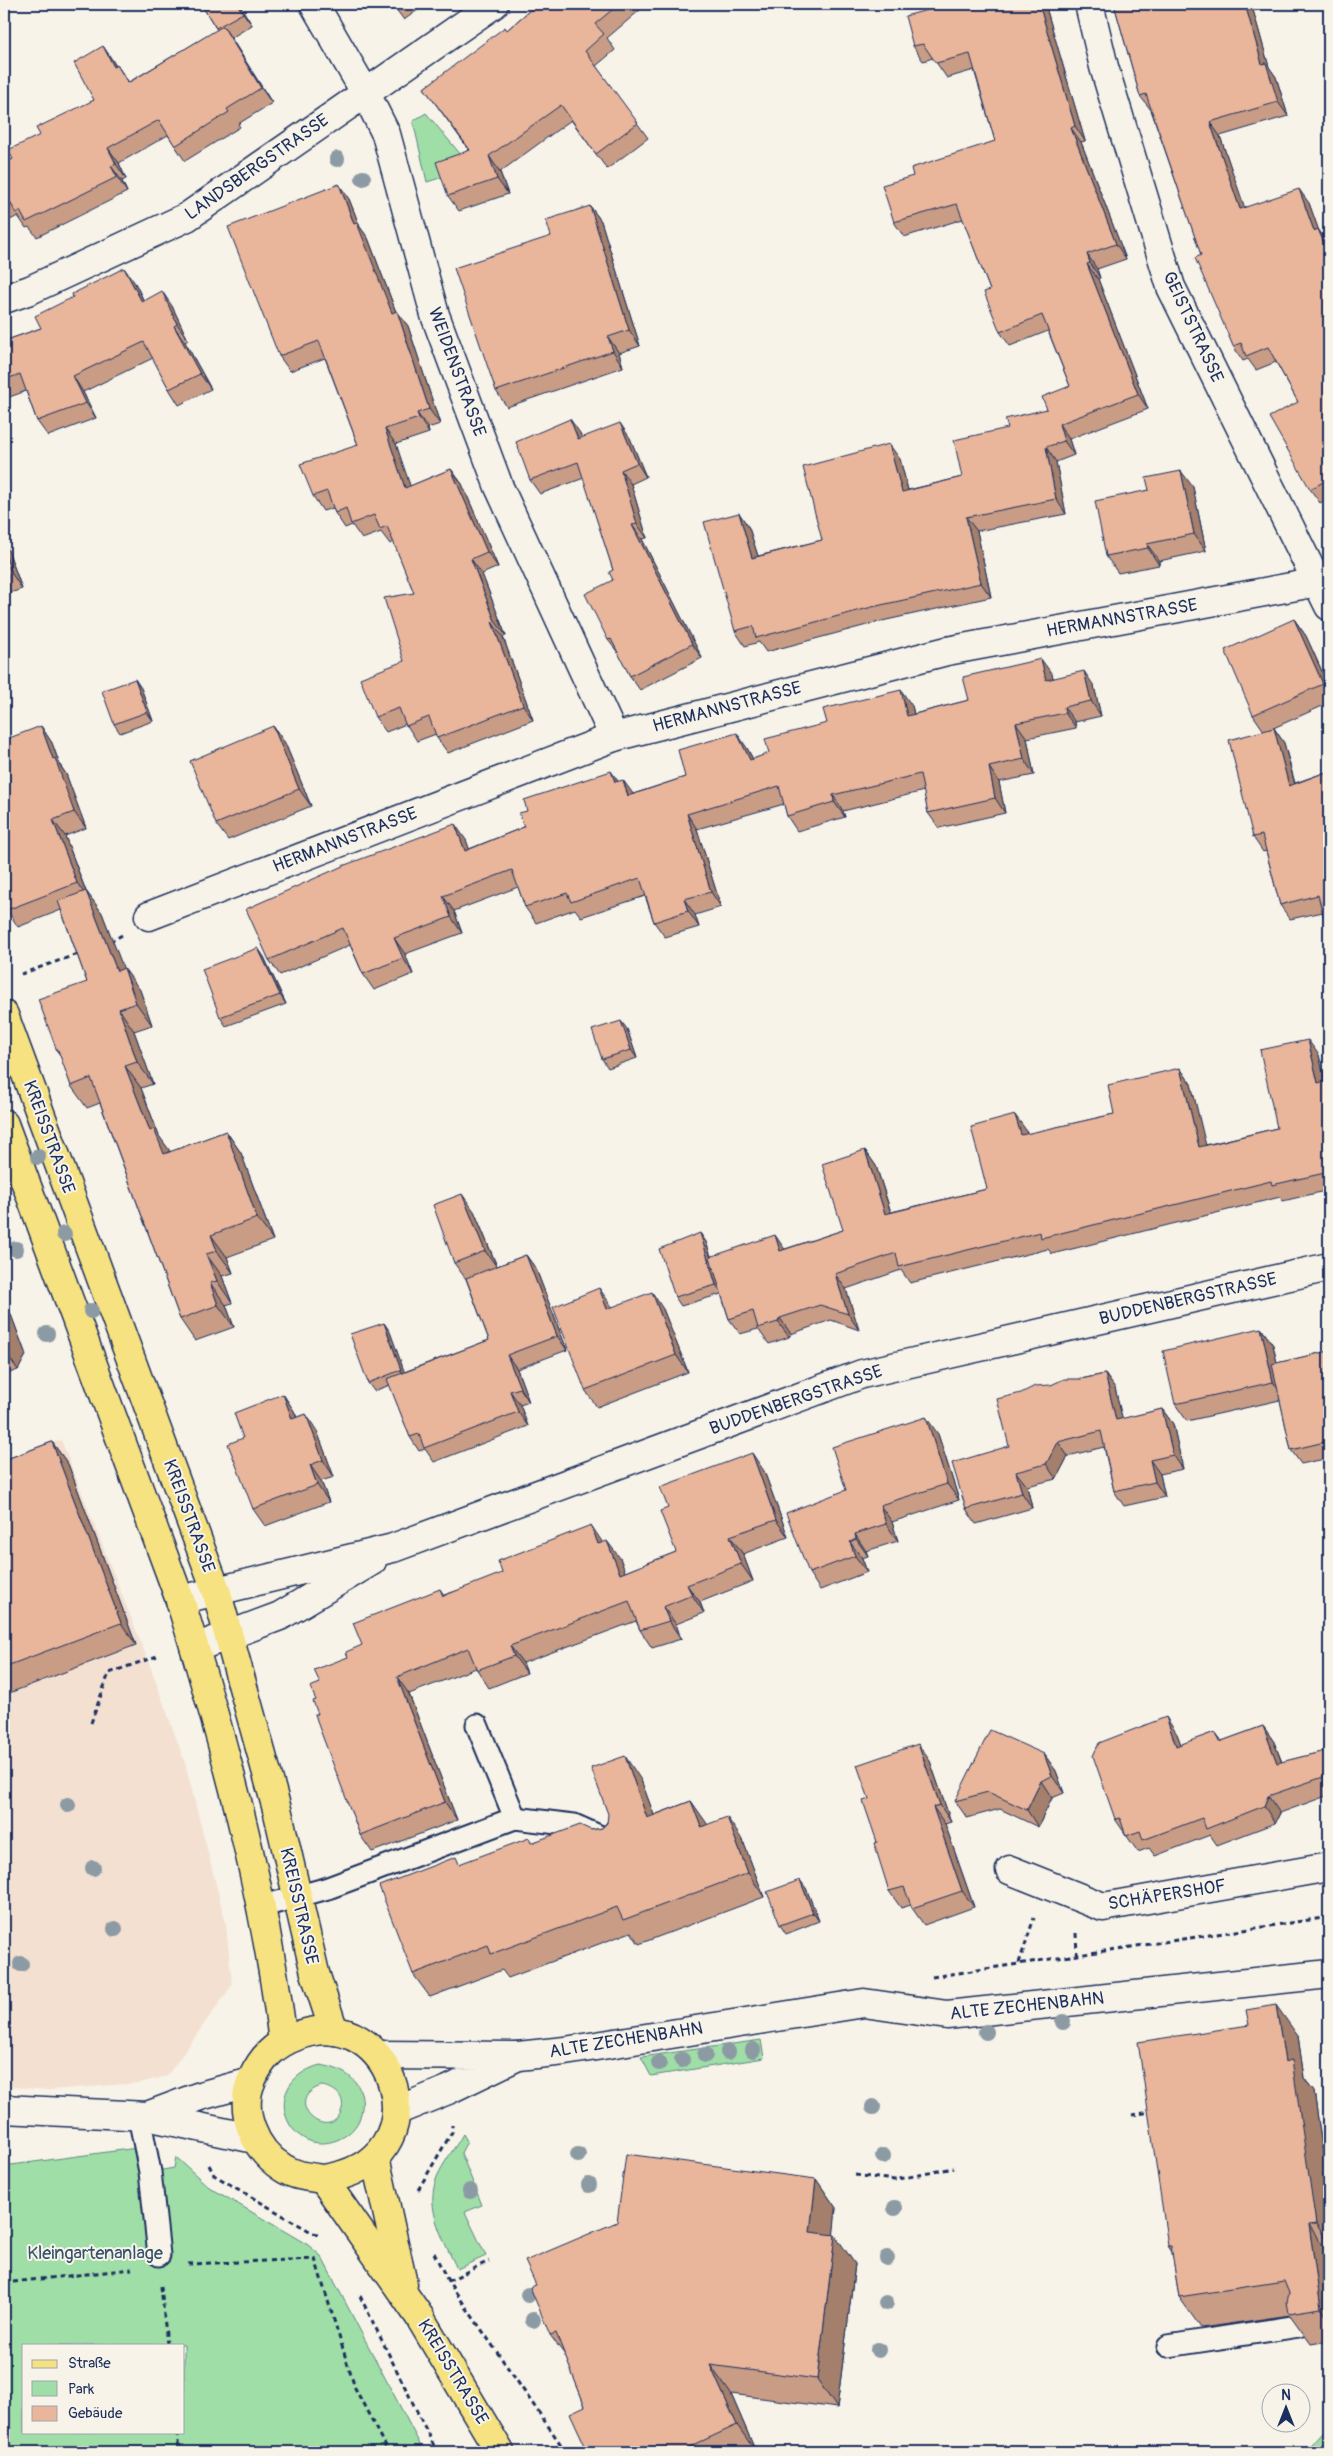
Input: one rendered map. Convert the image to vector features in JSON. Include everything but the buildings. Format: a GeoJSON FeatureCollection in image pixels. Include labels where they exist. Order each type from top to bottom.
{"type":"FeatureCollection","features":[{"type":"Feature","properties":{"kind":"main road","name":"KREISSTRASSE"},"geometry":{"type":"LineString","coordinates":[[4,1015],[216,1590],[278,1813],[315,1973],[334,2031]]}},
{"type":"Feature","properties":{"kind":"main road"},"geometry":{"type":"LineString","coordinates":[[4,1124],[180,1600],[195,1648],[260,1907],[275,1981],[283,2042]]}},
{"type":"Feature","properties":{"kind":"main road"},"geometry":{"type":"LineString","coordinates":[[334,2031],[350,2036],[378,2055],[389,2072],[395,2091],[396,2110],[393,2128],[375,2156],[360,2168],[342,2176],[323,2179],[302,2176],[283,2168],[267,2155],[255,2139],[249,2120],[248,2101],[251,2082],[258,2066],[269,2052],[283,2042],[308,2032],[334,2031]]}},
{"type":"Feature","properties":{"kind":"main road","name":"KREISSTRASSE"},"geometry":{"type":"LineString","coordinates":[[375,2156],[405,2293]]}},
{"type":"Feature","properties":{"kind":"main road","name":"KREISSTRASSE"},"geometry":{"type":"LineString","coordinates":[[323,2179],[405,2293],[500,2452]]}},
{"type":"Feature","properties":{"kind":"street","name":"WEIDENSTRASSE"},"geometry":{"type":"LineString","coordinates":[[314,4],[365,92],[386,134],[435,315],[499,488],[614,737]]}},
{"type":"Feature","properties":{"kind":"street","name":"LANDSBERGSTRASSE"},"geometry":{"type":"LineString","coordinates":[[4,299],[30,290],[187,217],[494,4]]}},
{"type":"Feature","properties":{"kind":"street","name":"GEISTSTRASSE"},"geometry":{"type":"LineString","coordinates":[[1089,4],[1104,67],[1171,287],[1325,589]]}},
{"type":"Feature","properties":{"kind":"street","name":"HERMANNSTRASSE"},"geometry":{"type":"LineString","coordinates":[[149,916],[614,737],[947,650],[1325,589]]}},
{"type":"Feature","properties":{"kind":"street","name":"BUDDENBERGSTRASSE"},"geometry":{"type":"LineString","coordinates":[[180,1600],[392,1548],[862,1374],[1329,1267]]}},
{"type":"Feature","properties":{"kind":"street","name":"BUDDENBERGSTRASSE"},"geometry":{"type":"LineString","coordinates":[[195,1648],[280,1616],[392,1548]]}},
{"type":"Feature","properties":{"kind":"street","name":"SCHÄPERSHOF"},"geometry":{"type":"LineString","coordinates":[[1010,1870],[1103,1907],[1329,1867]]}},
{"type":"Feature","properties":{"kind":"street","name":"ALTE ZECHENBAHN"},"geometry":{"type":"LineString","coordinates":[[378,2055],[518,2056],[565,2051],[864,2003],[946,2015],[1329,1974]]}},
{"type":"Feature","properties":{"kind":"street","name":"ALTE ZECHENBAHN"},"geometry":{"type":"LineString","coordinates":[[396,2110],[448,2090],[518,2056]]}},
{"type":"Feature","properties":{"kind":"street"},"geometry":{"type":"LineString","coordinates":[[143,2116],[200,2096],[251,2082]]}},
{"type":"Feature","properties":{"kind":"street"},"geometry":{"type":"LineString","coordinates":[[4,2109],[143,2116],[255,2139]]}},
{"type":"Feature","properties":{"kind":"lane"},"geometry":{"type":"LineString","coordinates":[[477,1725],[515,1818]]}},
{"type":"Feature","properties":{"kind":"lane"},"geometry":{"type":"LineString","coordinates":[[260,1907],[328,1888],[515,1818],[574,1825],[612,1842]]}},
{"type":"Feature","properties":{"kind":"lane"},"geometry":{"type":"LineString","coordinates":[[143,2116],[159,2255]]}},
{"type":"Feature","properties":{"kind":"lane"},"geometry":{"type":"LineString","coordinates":[[1168,2346],[1299,2326]]}},
{"type":"Feature","properties":{"kind":"path"},"geometry":{"type":"LineString","coordinates":[[104,944],[113,941],[149,916]]}},
{"type":"Feature","properties":{"kind":"path"},"geometry":{"type":"LineString","coordinates":[[21,974],[86,951]]}},
{"type":"Feature","properties":{"kind":"path"},"geometry":{"type":"LineString","coordinates":[[91,1723],[108,1673],[160,1655]]}},
{"type":"Feature","properties":{"kind":"path"},"geometry":{"type":"LineString","coordinates":[[1019,1963],[1045,1884]]}},
{"type":"Feature","properties":{"kind":"path"},"geometry":{"type":"LineString","coordinates":[[927,1979],[936,1975],[1329,1917]]}},
{"type":"Feature","properties":{"kind":"path"},"geometry":{"type":"LineString","coordinates":[[1132,2115],[1156,2112]]}},
{"type":"Feature","properties":{"kind":"path"},"geometry":{"type":"LineString","coordinates":[[417,2196],[418,2189],[452,2132],[453,2118]]}},
{"type":"Feature","properties":{"kind":"path"},"geometry":{"type":"LineString","coordinates":[[208,2163],[214,2175],[313,2234],[322,2235]]}},
{"type":"Feature","properties":{"kind":"path"},"geometry":{"type":"LineString","coordinates":[[855,2175],[894,2180],[954,2168]]}},
{"type":"Feature","properties":{"kind":"path"},"geometry":{"type":"LineString","coordinates":[[430,2245],[448,2282],[566,2452]]}},
{"type":"Feature","properties":{"kind":"path"},"geometry":{"type":"LineString","coordinates":[[178,2265],[315,2259],[354,2388],[388,2452]]}},
{"type":"Feature","properties":{"kind":"path"},"geometry":{"type":"LineString","coordinates":[[448,2282],[488,2261]]}},
{"type":"Feature","properties":{"kind":"path"},"geometry":{"type":"LineString","coordinates":[[4,2283],[139,2268]]}},
{"type":"Feature","properties":{"kind":"path"},"geometry":{"type":"LineString","coordinates":[[161,2286],[167,2344]]}},
{"type":"Feature","properties":{"kind":"path"},"geometry":{"type":"LineString","coordinates":[[356,2288],[437,2452]]}},
{"type":"Feature","properties":{"kind":"path"},"geometry":{"type":"LineString","coordinates":[[177,2434],[179,2452]]}},
{"type":"Feature","properties":{"kind":"shaded area"},"geometry":{"type":"Polygon","coordinates":[[[61,1440],[152,1671],[185,1763],[226,1924],[232,1985],[167,2076],[140,2083],[48,2090],[4,2086],[4,1461],[61,1440]]]}},
{"type":"Feature","properties":{"kind":"green space"},"geometry":{"type":"Polygon","coordinates":[[[426,113],[472,168],[427,182],[413,121],[426,113]]]}},
{"type":"Feature","properties":{"kind":"green space"},"geometry":{"type":"Polygon","coordinates":[[[761,2040],[764,2058],[651,2076],[641,2057],[761,2040]]]}},
{"type":"Feature","properties":{"kind":"green space"},"geometry":{"type":"Polygon","coordinates":[[[320,2065],[340,2071],[355,2082],[360,2090],[362,2109],[359,2120],[350,2132],[337,2140],[320,2143],[305,2139],[293,2129],[286,2116],[284,2102],[289,2087],[300,2074],[320,2065]],[[321,2086],[310,2092],[305,2100],[306,2109],[310,2116],[318,2122],[326,2123],[334,2121],[341,2112],[342,2102],[341,2097],[335,2091],[321,2086]]]}},
{"type":"Feature","properties":{"kind":"green space"},"geometry":{"type":"Polygon","coordinates":[[[463,2134],[467,2141],[461,2153],[482,2205],[465,2212],[486,2256],[457,2269],[437,2224],[433,2201],[437,2177],[463,2134]]]}},
{"type":"Feature","properties":{"kind":"green space","name":"Kleingartenanlage"},"geometry":{"type":"Polygon","coordinates":[[[137,2148],[157,2171],[174,2168],[176,2157],[209,2187],[308,2245],[321,2256],[424,2452],[4,2452],[4,2166],[137,2148]]]}},
{"type":"Feature","properties":{"kind":"green space"},"geometry":{"type":"Polygon","coordinates":[[[1329,2425],[1329,2452],[1305,2452],[1329,2425]]]}}]}
